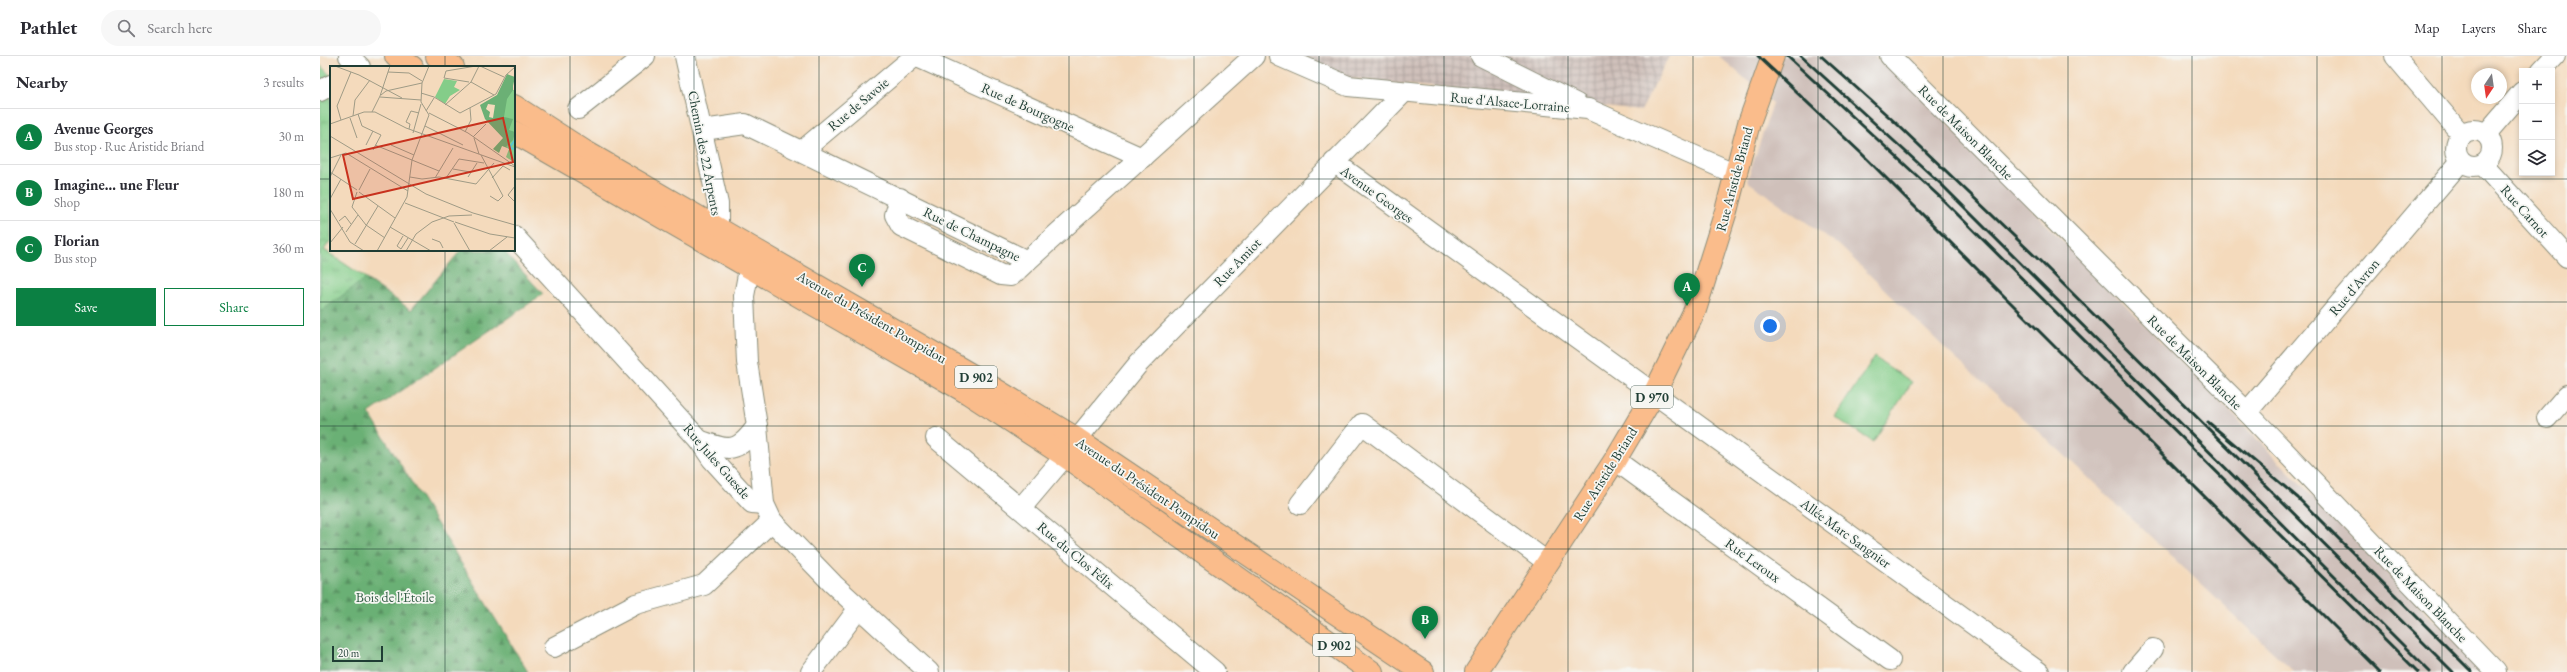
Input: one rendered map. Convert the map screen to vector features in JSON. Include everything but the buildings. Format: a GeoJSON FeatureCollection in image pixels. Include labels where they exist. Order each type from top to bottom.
{"type":"FeatureCollection","features":[{"type":"Feature","properties":{"kind":"main road"},"geometry":{"type":"LineString","coordinates":[[396,56],[411,66]]}},
{"type":"Feature","properties":{"kind":"main road"},"geometry":{"type":"LineString","coordinates":[[437,56],[452,66]]}},
{"type":"Feature","properties":{"kind":"main road","name":"Rue Aristide Briand"},"geometry":{"type":"LineString","coordinates":[[1476,672],[1615,460],[1654,394],[1695,310],[1706,280],[1749,122],[1773,56]]}},
{"type":"Feature","properties":{"kind":"main road","name":"Avenue du Président Pompidou"},"geometry":{"type":"LineString","coordinates":[[515,107],[718,240]]}},
{"type":"Feature","properties":{"kind":"main road","name":"Avenue du Président Pompidou"},"geometry":{"type":"LineString","coordinates":[[515,133],[973,376],[1071,447],[1296,618],[1372,672]]}},
{"type":"Feature","properties":{"kind":"main road","name":"Avenue du Président Pompidou"},"geometry":{"type":"LineString","coordinates":[[1071,447],[1423,672]]}},
{"type":"Feature","properties":{"kind":"main road"},"geometry":{"type":"LineString","coordinates":[[1296,618],[1362,648],[1396,672]]}},
{"type":"Feature","properties":{"kind":"street"},"geometry":{"type":"LineString","coordinates":[[350,56],[359,66]]}},
{"type":"Feature","properties":{"kind":"street"},"geometry":{"type":"LineString","coordinates":[[578,109],[645,56]]}},
{"type":"Feature","properties":{"kind":"street","name":"Chemin des 22 Arpents"},"geometry":{"type":"LineString","coordinates":[[685,56],[703,130],[718,204],[718,240]]}},
{"type":"Feature","properties":{"kind":"street","name":"Rue de Savoie"},"geometry":{"type":"LineString","coordinates":[[802,151],[915,56]]}},
{"type":"Feature","properties":{"kind":"street","name":"Rue de Bourgogne"},"geometry":{"type":"LineString","coordinates":[[915,56],[1142,158]]}},
{"type":"Feature","properties":{"kind":"street","name":"Rue de Champagne"},"geometry":{"type":"LineString","coordinates":[[703,130],[744,124],[900,198],[1027,261],[1254,56]]}},
{"type":"Feature","properties":{"kind":"street","name":"Rue d'Alsace-Lorraine"},"geometry":{"type":"LineString","coordinates":[[1278,56],[1348,86],[1588,109],[1736,174]]}},
{"type":"Feature","properties":{"kind":"street"},"geometry":{"type":"LineString","coordinates":[[1481,56],[1588,109]]}},
{"type":"Feature","properties":{"kind":"street","name":"Rue de Maison Blanche"},"geometry":{"type":"LineString","coordinates":[[1890,56],[2246,412],[2496,672]]}},
{"type":"Feature","properties":{"kind":"street"},"geometry":{"type":"LineString","coordinates":[[2395,56],[2462,135]]}},
{"type":"Feature","properties":{"kind":"street"},"geometry":{"type":"LineString","coordinates":[[2544,68],[2555,56]]}},
{"type":"Feature","properties":{"kind":"street"},"geometry":{"type":"LineString","coordinates":[[320,91],[330,86]]}},
{"type":"Feature","properties":{"kind":"street","name":"Rue Amiot"},"geometry":{"type":"LineString","coordinates":[[1021,508],[1140,363],[1334,162],[1404,92]]}},
{"type":"Feature","properties":{"kind":"street"},"geometry":{"type":"LineString","coordinates":[[2486,134],[2519,96]]}},
{"type":"Feature","properties":{"kind":"street"},"geometry":{"type":"LineString","coordinates":[[515,115],[558,135]]}},
{"type":"Feature","properties":{"kind":"street"},"geometry":{"type":"LineString","coordinates":[[2477,130],[2486,134],[2492,144],[2493,150],[2491,156],[2483,164],[2472,166],[2461,161],[2456,150],[2462,135],[2477,130]]}},
{"type":"Feature","properties":{"kind":"street","name":"Rue d'Avron"},"geometry":{"type":"LineString","coordinates":[[2246,412],[2461,161]]}},
{"type":"Feature","properties":{"kind":"street","name":"Avenue Georges"},"geometry":{"type":"LineString","coordinates":[[1334,162],[1654,394]]}},
{"type":"Feature","properties":{"kind":"street","name":"Rue Carnot"},"geometry":{"type":"LineString","coordinates":[[2483,164],[2567,257]]}},
{"type":"Feature","properties":{"kind":"street","name":"Rue Jules Guesde"},"geometry":{"type":"LineString","coordinates":[[515,237],[699,440],[712,460],[752,502],[768,513],[859,608],[930,672]]}},
{"type":"Feature","properties":{"kind":"street"},"geometry":{"type":"LineString","coordinates":[[554,647],[636,604],[704,585],[768,513],[747,362],[744,296],[752,259]]}},
{"type":"Feature","properties":{"kind":"street","name":"Allée Marc Sangnier"},"geometry":{"type":"LineString","coordinates":[[1654,394],[2039,672]]}},
{"type":"Feature","properties":{"kind":"street"},"geometry":{"type":"LineString","coordinates":[[2547,418],[2567,395]]}},
{"type":"Feature","properties":{"kind":"street"},"geometry":{"type":"LineString","coordinates":[[1300,504],[1362,424],[1548,562]]}},
{"type":"Feature","properties":{"kind":"street"},"geometry":{"type":"LineString","coordinates":[[699,440],[724,449],[738,447],[747,440],[757,426]]}},
{"type":"Feature","properties":{"kind":"street","name":"Rue du Clos Félix"},"geometry":{"type":"LineString","coordinates":[[936,438],[1215,672]]}},
{"type":"Feature","properties":{"kind":"street","name":"Rue Leroux"},"geometry":{"type":"LineString","coordinates":[[1615,460],[1890,660]]}},
{"type":"Feature","properties":{"kind":"street"},"geometry":{"type":"LineString","coordinates":[[811,672],[859,608]]}},
{"type":"Feature","properties":{"kind":"street"},"geometry":{"type":"LineString","coordinates":[[2133,672],[2153,649]]}},
{"type":"Feature","properties":{"kind":"shaded area"},"geometry":{"type":"Polygon","coordinates":[[[1301,56],[1669,56],[1641,111],[1348,78],[1301,56]]]}},
{"type":"Feature","properties":{"kind":"shaded area"},"geometry":{"type":"Polygon","coordinates":[[[1719,56],[1874,56],[1913,88],[2485,672],[2294,672],[2059,450],[1955,358],[1839,245],[1747,181],[1773,103],[1719,56]]]}},
{"type":"Feature","properties":{"kind":"green space"},"geometry":{"type":"Polygon","coordinates":[[[320,65],[330,75],[330,241],[324,250],[366,278],[320,312],[320,65]]]}},
{"type":"Feature","properties":{"kind":"green space","name":"Bois de l'Étoile"},"geometry":{"type":"Polygon","coordinates":[[[320,247],[411,310],[460,251],[504,251],[543,294],[369,413],[528,672],[320,672],[320,247]]]}},
{"type":"Feature","properties":{"kind":"green space"},"geometry":{"type":"Polygon","coordinates":[[[1874,357],[1912,382],[1873,442],[1835,417],[1874,357]]]}},
{"type":"Feature","properties":{"kind":"railway"},"geometry":{"type":"LineString","coordinates":[[1758,56],[1861,153],[2380,672]]}},
{"type":"Feature","properties":{"kind":"railway"},"geometry":{"type":"LineString","coordinates":[[1787,56],[1941,198],[2418,672]]}},
{"type":"Feature","properties":{"kind":"railway"},"geometry":{"type":"LineString","coordinates":[[1801,56],[1941,184],[2430,672]]}},
{"type":"Feature","properties":{"kind":"railway"},"geometry":{"type":"LineString","coordinates":[[1821,56],[1897,124],[2040,261],[2453,672]]}},
{"type":"Feature","properties":{"kind":"railway"},"geometry":{"type":"LineString","coordinates":[[2208,422],[2298,498],[2472,672]]}},
{"type":"Feature","properties":{"kind":"place","name":"Florian"},"geometry":{"type":"Point","coordinates":[862,287]}},
{"type":"Feature","properties":{"kind":"place","name":"Avenue Georges"},"geometry":{"type":"Point","coordinates":[1687,306]}},
{"type":"Feature","properties":{"kind":"place","name":"Imagine... une Fleur"},"geometry":{"type":"Point","coordinates":[1425,639]}}]}
